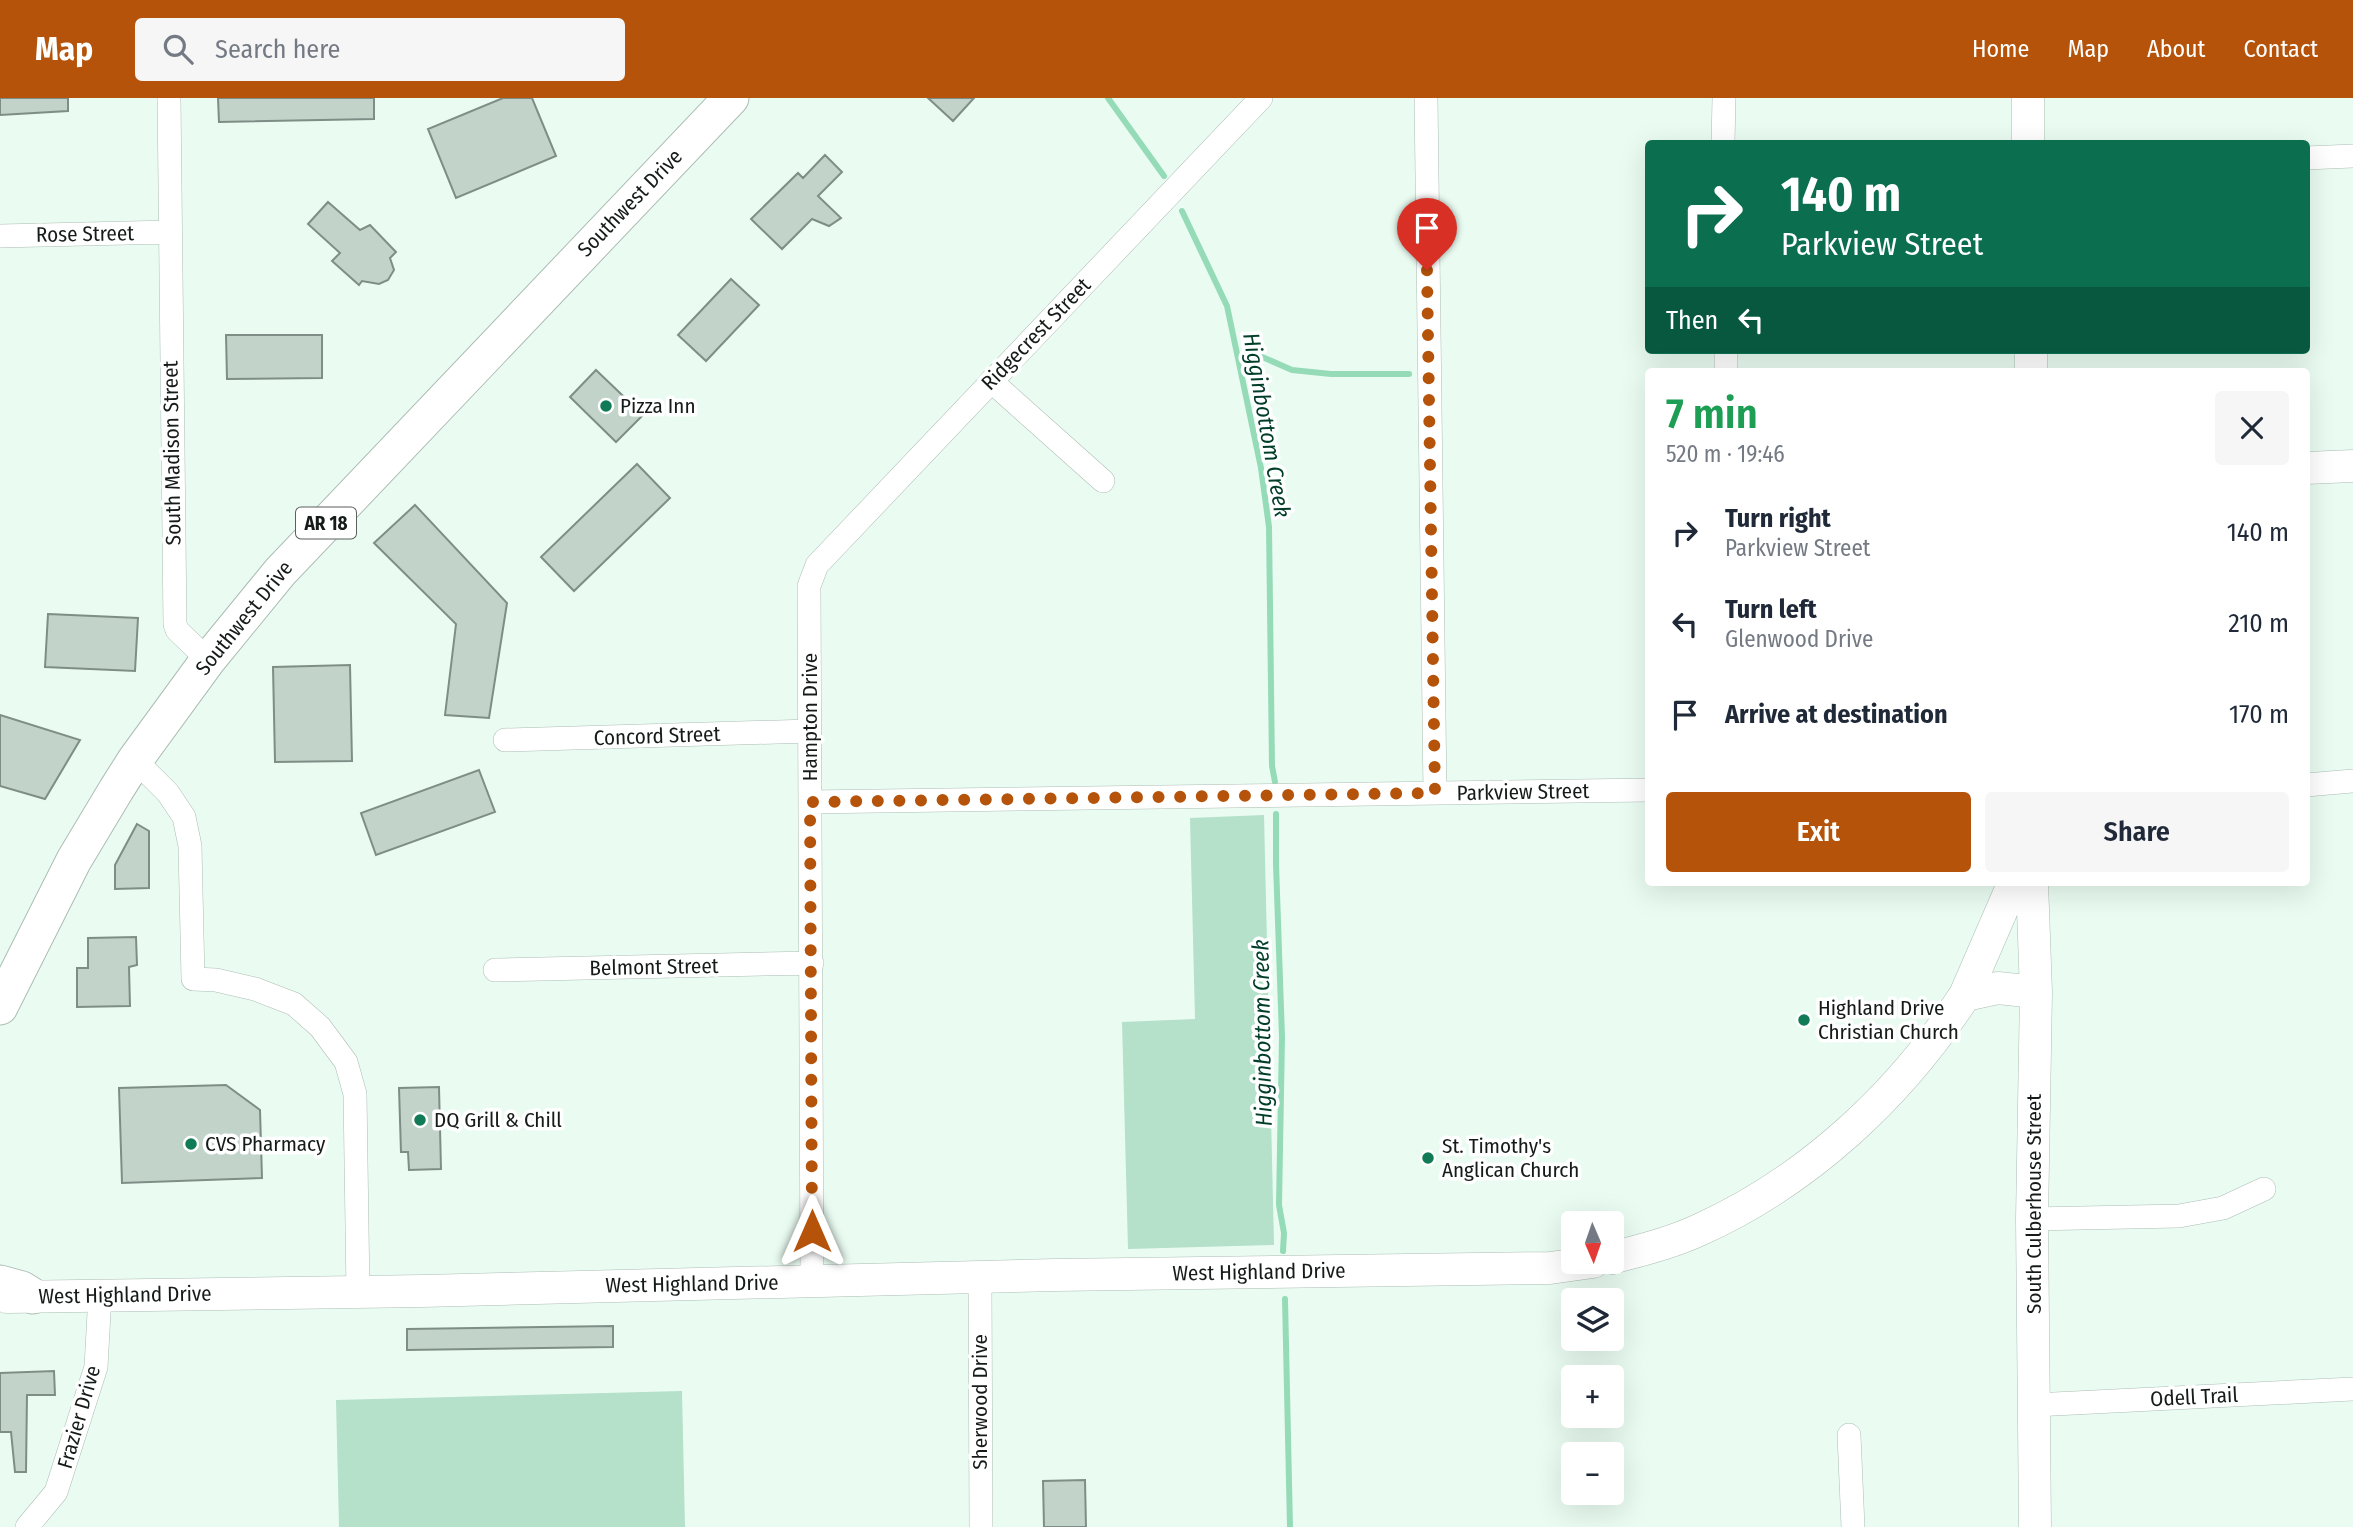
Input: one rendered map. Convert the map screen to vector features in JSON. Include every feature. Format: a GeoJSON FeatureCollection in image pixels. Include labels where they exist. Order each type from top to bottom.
{"type":"FeatureCollection","features":[{"type":"Feature","properties":{"kind":"main road","name":"Southwest Drive"},"geometry":{"type":"LineString","coordinates":[[0,1007],[74,860],[135,760],[208,660],[280,572],[731,98]]}},
{"type":"Feature","properties":{"kind":"main road"},"geometry":{"type":"LineString","coordinates":[[0,1283],[22,1289],[17,1296]]}},
{"type":"Feature","properties":{"kind":"street","name":"South Madison Street"},"geometry":{"type":"LineString","coordinates":[[169,98],[175,624],[177,630],[208,660]]}},
{"type":"Feature","properties":{"kind":"street","name":"Ridgecrest Street"},"geometry":{"type":"LineString","coordinates":[[813,573],[817,565],[1262,98]]}},
{"type":"Feature","properties":{"kind":"street"},"geometry":{"type":"LineString","coordinates":[[1426,98],[1435,793]]}},
{"type":"Feature","properties":{"kind":"street"},"geometry":{"type":"LineString","coordinates":[[1723,140],[1724,98]]}},
{"type":"Feature","properties":{"kind":"street"},"geometry":{"type":"LineString","coordinates":[[2028,98],[2028,140]]}},
{"type":"Feature","properties":{"kind":"street"},"geometry":{"type":"LineString","coordinates":[[2310,158],[2353,156]]}},
{"type":"Feature","properties":{"kind":"street","name":"Rose Street"},"geometry":{"type":"LineString","coordinates":[[0,236],[170,232]]}},
{"type":"Feature","properties":{"kind":"street"},"geometry":{"type":"LineString","coordinates":[[991,381],[1103,481]]}},
{"type":"Feature","properties":{"kind":"street"},"geometry":{"type":"LineString","coordinates":[[2310,468],[2353,466]]}},
{"type":"Feature","properties":{"kind":"street","name":"Hampton Drive"},"geometry":{"type":"LineString","coordinates":[[812,1281],[809,586],[813,573]]}},
{"type":"Feature","properties":{"kind":"street","name":"Concord Street"},"geometry":{"type":"LineString","coordinates":[[505,740],[810,731]]}},
{"type":"Feature","properties":{"kind":"street"},"geometry":{"type":"LineString","coordinates":[[135,760],[169,793],[184,817],[190,846],[193,979],[216,980],[255,989],[294,1004],[320,1027],[345,1062],[355,1094],[358,1292]]}},
{"type":"Feature","properties":{"kind":"street"},"geometry":{"type":"LineString","coordinates":[[2310,785],[2353,781]]}},
{"type":"Feature","properties":{"kind":"street","name":"Parkview Street"},"geometry":{"type":"LineString","coordinates":[[810,802],[1645,790]]}},
{"type":"Feature","properties":{"kind":"street"},"geometry":{"type":"LineString","coordinates":[[1624,1255],[1698,1231],[1737,1211],[1825,1153],[1894,1086],[1928,1048],[1965,995],[2012,886]]}},
{"type":"Feature","properties":{"kind":"street","name":"South Culberhouse Street"},"geometry":{"type":"LineString","coordinates":[[2032,886],[2036,992],[2032,1219],[2035,1527]]}},
{"type":"Feature","properties":{"kind":"street","name":"Belmont Street"},"geometry":{"type":"LineString","coordinates":[[495,970],[812,963]]}},
{"type":"Feature","properties":{"kind":"street"},"geometry":{"type":"LineString","coordinates":[[1965,995],[1998,988],[2036,992]]}},
{"type":"Feature","properties":{"kind":"street"},"geometry":{"type":"LineString","coordinates":[[2032,1219],[2192,1215],[2235,1204],[2264,1189]]}},
{"type":"Feature","properties":{"kind":"street","name":"West Highland Drive"},"geometry":{"type":"LineString","coordinates":[[17,1296],[358,1292],[1561,1266]]}},
{"type":"Feature","properties":{"kind":"street","name":"Sherwood Drive"},"geometry":{"type":"LineString","coordinates":[[980,1278],[981,1527]]}},
{"type":"Feature","properties":{"kind":"street","name":"Frazier Drive"},"geometry":{"type":"LineString","coordinates":[[27,1527],[56,1492],[96,1367],[100,1295]]}},
{"type":"Feature","properties":{"kind":"street","name":"Odell Trail"},"geometry":{"type":"LineString","coordinates":[[2034,1405],[2353,1389]]}},
{"type":"Feature","properties":{"kind":"street"},"geometry":{"type":"LineString","coordinates":[[1849,1435],[1853,1527]]}},
{"type":"Feature","properties":{"kind":"green space"},"geometry":{"type":"Polygon","coordinates":[[[1264,815],[1274,1245],[1128,1249],[1122,1022],[1195,1019],[1190,818],[1264,815]]]}},
{"type":"Feature","properties":{"kind":"green space"},"geometry":{"type":"Polygon","coordinates":[[[682,1391],[685,1527],[339,1527],[336,1400],[682,1391]]]}},
{"type":"Feature","properties":{"kind":"building"},"geometry":{"type":"Polygon","coordinates":[[[0,98],[68,98],[68,111],[0,115],[0,98]]]}},
{"type":"Feature","properties":{"kind":"building"},"geometry":{"type":"Polygon","coordinates":[[[218,98],[374,98],[374,119],[219,122],[218,98]]]}},
{"type":"Feature","properties":{"kind":"building"},"geometry":{"type":"Polygon","coordinates":[[[503,98],[532,98],[556,156],[456,198],[428,129],[503,98]]]}},
{"type":"Feature","properties":{"kind":"building"},"geometry":{"type":"Polygon","coordinates":[[[928,98],[974,98],[953,121],[928,98]]]}},
{"type":"Feature","properties":{"kind":"building"},"geometry":{"type":"Polygon","coordinates":[[[825,155],[842,172],[818,196],[841,218],[829,226],[812,219],[782,249],[751,219],[798,173],[803,178],[825,155]]]}},
{"type":"Feature","properties":{"kind":"building"},"geometry":{"type":"Polygon","coordinates":[[[328,202],[360,230],[370,225],[396,252],[390,258],[394,270],[388,280],[379,284],[362,281],[359,285],[332,261],[340,253],[308,224],[328,202]]]}},
{"type":"Feature","properties":{"kind":"building"},"geometry":{"type":"Polygon","coordinates":[[[731,279],[759,305],[706,361],[678,335],[731,279]]]}},
{"type":"Feature","properties":{"kind":"building"},"geometry":{"type":"Polygon","coordinates":[[[226,335],[322,335],[322,378],[227,379],[226,335]]]}},
{"type":"Feature","properties":{"kind":"building","name":"Pizza Inn"},"geometry":{"type":"Polygon","coordinates":[[[596,370],[643,415],[616,442],[570,397],[596,370]]]}},
{"type":"Feature","properties":{"kind":"building"},"geometry":{"type":"Polygon","coordinates":[[[637,464],[670,498],[574,591],[541,557],[637,464]]]}},
{"type":"Feature","properties":{"kind":"building"},"geometry":{"type":"Polygon","coordinates":[[[415,505],[507,603],[489,718],[445,715],[456,624],[374,543],[415,505]]]}},
{"type":"Feature","properties":{"kind":"building"},"geometry":{"type":"Polygon","coordinates":[[[48,614],[138,618],[135,671],[45,667],[48,614]]]}},
{"type":"Feature","properties":{"kind":"building"},"geometry":{"type":"Polygon","coordinates":[[[350,665],[352,761],[275,762],[273,667],[350,665]]]}},
{"type":"Feature","properties":{"kind":"building"},"geometry":{"type":"Polygon","coordinates":[[[0,715],[80,740],[45,799],[0,786],[0,715]]]}},
{"type":"Feature","properties":{"kind":"building"},"geometry":{"type":"Polygon","coordinates":[[[479,770],[495,812],[376,855],[361,813],[479,770]]]}},
{"type":"Feature","properties":{"kind":"building"},"geometry":{"type":"Polygon","coordinates":[[[137,824],[149,831],[149,888],[115,889],[115,865],[137,824]]]}},
{"type":"Feature","properties":{"kind":"building"},"geometry":{"type":"Polygon","coordinates":[[[136,937],[137,965],[129,967],[130,1006],[77,1007],[77,968],[88,968],[88,938],[136,937]]]}},
{"type":"Feature","properties":{"kind":"building","name":"CVS Pharmacy"},"geometry":{"type":"Polygon","coordinates":[[[226,1085],[260,1110],[262,1178],[122,1183],[119,1088],[226,1085]]]}},
{"type":"Feature","properties":{"kind":"building","name":"DQ Grill & Chill"},"geometry":{"type":"Polygon","coordinates":[[[439,1087],[441,1169],[409,1170],[408,1152],[401,1152],[399,1088],[439,1087]]]}},
{"type":"Feature","properties":{"kind":"building"},"geometry":{"type":"Polygon","coordinates":[[[613,1326],[613,1347],[407,1350],[407,1329],[613,1326]]]}},
{"type":"Feature","properties":{"kind":"building"},"geometry":{"type":"Polygon","coordinates":[[[54,1371],[55,1395],[27,1395],[26,1472],[15,1472],[11,1432],[0,1432],[0,1373],[54,1371]]]}},
{"type":"Feature","properties":{"kind":"building"},"geometry":{"type":"Polygon","coordinates":[[[1085,1480],[1086,1527],[1044,1527],[1043,1481],[1085,1480]]]}},
{"type":"Feature","properties":{"kind":"waterway","name":"Higginbottom Creek"},"geometry":{"type":"LineString","coordinates":[[1108,98],[1164,176]]}},
{"type":"Feature","properties":{"kind":"waterway","name":"Higginbottom Creek"},"geometry":{"type":"LineString","coordinates":[[1182,211],[1227,306],[1261,468],[1269,527],[1272,766],[1275,782]]}},
{"type":"Feature","properties":{"kind":"waterway"},"geometry":{"type":"LineString","coordinates":[[1238,357],[1260,356],[1292,370],[1331,374],[1409,374]]}},
{"type":"Feature","properties":{"kind":"waterway","name":"Higginbottom Creek"},"geometry":{"type":"LineString","coordinates":[[1276,814],[1282,1037],[1279,1205],[1284,1233],[1283,1251]]}},
{"type":"Feature","properties":{"kind":"waterway","name":"Higginbottom Creek"},"geometry":{"type":"LineString","coordinates":[[1285,1299],[1290,1527]]}},
{"type":"Feature","properties":{"kind":"place","name":"Pizza Inn"},"geometry":{"type":"Point","coordinates":[606,406]}},
{"type":"Feature","properties":{"kind":"place","name":"Highland Drive Christian Church"},"geometry":{"type":"Point","coordinates":[1804,1020]}},
{"type":"Feature","properties":{"kind":"place","name":"DQ Grill & Chill"},"geometry":{"type":"Point","coordinates":[420,1120]}},
{"type":"Feature","properties":{"kind":"place","name":"CVS Pharmacy"},"geometry":{"type":"Point","coordinates":[191,1144]}},
{"type":"Feature","properties":{"kind":"place","name":"St. Timothy's Anglican Church"},"geometry":{"type":"Point","coordinates":[1428,1158]}},
{"type":"Feature","properties":{"kind":"route"},"geometry":{"type":"LineString","coordinates":[[812,1231],[810,802],[1435,793],[1427,270]]}}]}
